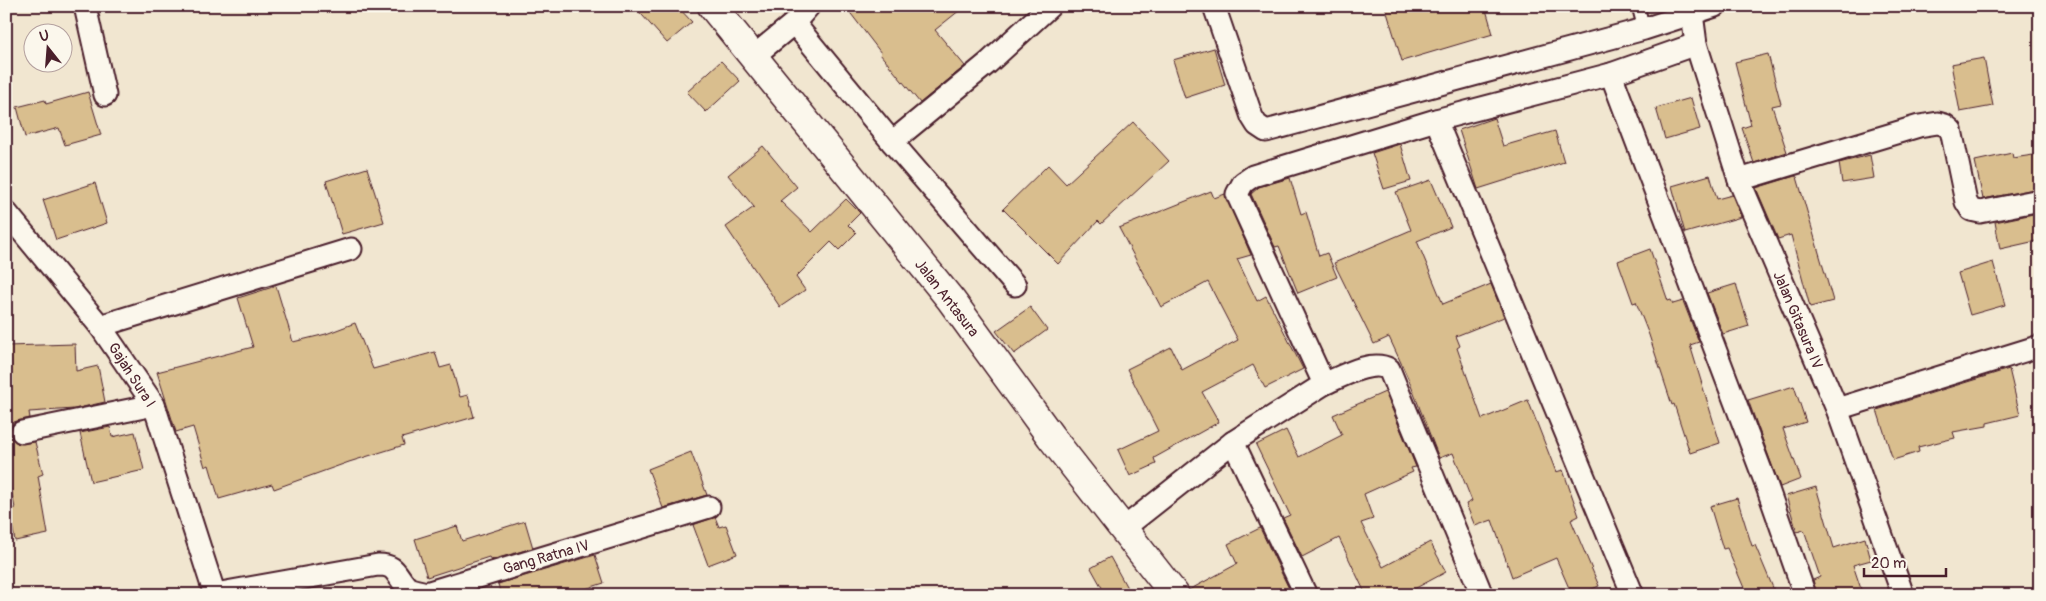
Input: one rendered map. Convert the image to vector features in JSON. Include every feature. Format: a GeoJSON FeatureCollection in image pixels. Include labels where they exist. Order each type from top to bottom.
{"type":"FeatureCollection","features":[{"type":"Feature","properties":{"kind":"main road","name":"Jalan Antasura"},"geometry":{"type":"LineString","coordinates":[[712,6],[951,300],[1050,437],[1124,528],[1175,595]]}},
{"type":"Feature","properties":{"kind":"street"},"geometry":{"type":"LineString","coordinates":[[85,6],[105,95]]}},
{"type":"Feature","properties":{"kind":"street"},"geometry":{"type":"LineString","coordinates":[[754,56],[794,23],[809,6]]}},
{"type":"Feature","properties":{"kind":"street"},"geometry":{"type":"LineString","coordinates":[[892,142],[988,63],[1050,6]]}},
{"type":"Feature","properties":{"kind":"street"},"geometry":{"type":"LineString","coordinates":[[1214,6],[1252,118],[1257,125],[1266,131],[1644,29],[1692,9],[1715,6]]}},
{"type":"Feature","properties":{"kind":"street","name":"Jalan Gitasura IV"},"geometry":{"type":"LineString","coordinates":[[1692,9],[1696,44],[1739,180],[1836,409],[1903,595]]}},
{"type":"Feature","properties":{"kind":"street"},"geometry":{"type":"LineString","coordinates":[[794,23],[1014,285]]}},
{"type":"Feature","properties":{"kind":"street"},"geometry":{"type":"LineString","coordinates":[[1324,384],[1237,194],[1243,183],[1253,176],[1436,120],[1611,74],[1696,44]]}},
{"type":"Feature","properties":{"kind":"street"},"geometry":{"type":"LineString","coordinates":[[1611,74],[1758,463],[1805,595]]}},
{"type":"Feature","properties":{"kind":"street"},"geometry":{"type":"LineString","coordinates":[[1436,120],[1633,595]]}},
{"type":"Feature","properties":{"kind":"street"},"geometry":{"type":"LineString","coordinates":[[1739,180],[1909,129],[1938,123],[1945,125],[1951,130],[1966,202],[1971,210],[1980,212],[2040,200]]}},
{"type":"Feature","properties":{"kind":"street","name":"Gajah Sura I"},"geometry":{"type":"LineString","coordinates":[[6,212],[100,326],[154,405],[215,595]]}},
{"type":"Feature","properties":{"kind":"street"},"geometry":{"type":"LineString","coordinates":[[100,326],[351,249]]}},
{"type":"Feature","properties":{"kind":"street"},"geometry":{"type":"LineString","coordinates":[[1836,409],[2040,346]]}},
{"type":"Feature","properties":{"kind":"street"},"geometry":{"type":"LineString","coordinates":[[1124,528],[1233,442],[1324,384],[1365,368],[1383,366],[1389,369],[1482,595]]}},
{"type":"Feature","properties":{"kind":"street"},"geometry":{"type":"LineString","coordinates":[[22,432],[154,405]]}},
{"type":"Feature","properties":{"kind":"street"},"geometry":{"type":"LineString","coordinates":[[1233,442],[1306,595]]}},
{"type":"Feature","properties":{"kind":"street","name":"Gang Ratna IV"},"geometry":{"type":"LineString","coordinates":[[215,595],[378,565],[387,565],[393,568],[408,587],[426,593],[709,507]]}},
{"type":"Feature","properties":{"kind":"lane"},"geometry":{"type":"LineString","coordinates":[[1638,6],[1644,29]]}},
{"type":"Feature","properties":{"kind":"building"},"geometry":{"type":"Polygon","coordinates":[[[634,6],[677,6],[692,22],[667,43],[634,6]]]}},
{"type":"Feature","properties":{"kind":"building"},"geometry":{"type":"Polygon","coordinates":[[[845,6],[965,6],[935,30],[965,66],[920,103],[880,54],[845,6]]]}},
{"type":"Feature","properties":{"kind":"building"},"geometry":{"type":"Polygon","coordinates":[[[1385,6],[1485,6],[1493,34],[1402,61],[1385,6]]]}},
{"type":"Feature","properties":{"kind":"building"},"geometry":{"type":"Polygon","coordinates":[[[1214,48],[1225,85],[1185,98],[1173,60],[1214,48]]]}},
{"type":"Feature","properties":{"kind":"building"},"geometry":{"type":"Polygon","coordinates":[[[1768,54],[1781,104],[1772,106],[1787,152],[1754,163],[1742,128],[1751,125],[1735,62],[1768,54]]]}},
{"type":"Feature","properties":{"kind":"building"},"geometry":{"type":"Polygon","coordinates":[[[1984,58],[1993,106],[1960,112],[1951,64],[1984,58]]]}},
{"type":"Feature","properties":{"kind":"building"},"geometry":{"type":"Polygon","coordinates":[[[721,61],[740,81],[706,112],[687,92],[721,61]]]}},
{"type":"Feature","properties":{"kind":"building"},"geometry":{"type":"Polygon","coordinates":[[[88,92],[101,135],[65,145],[59,128],[25,137],[17,107],[45,100],[46,104],[88,92]]]}},
{"type":"Feature","properties":{"kind":"building"},"geometry":{"type":"Polygon","coordinates":[[[1691,98],[1700,129],[1665,139],[1656,108],[1691,98]]]}},
{"type":"Feature","properties":{"kind":"building"},"geometry":{"type":"Polygon","coordinates":[[[1494,118],[1503,146],[1555,131],[1564,162],[1478,189],[1459,130],[1494,118]]]}},
{"type":"Feature","properties":{"kind":"building"},"geometry":{"type":"Polygon","coordinates":[[[1133,122],[1169,161],[1101,224],[1098,221],[1058,264],[1003,209],[1048,165],[1066,184],[1133,122]]]}},
{"type":"Feature","properties":{"kind":"building"},"geometry":{"type":"Polygon","coordinates":[[[1400,144],[1411,181],[1384,189],[1372,153],[1400,144]]]}},
{"type":"Feature","properties":{"kind":"building"},"geometry":{"type":"Polygon","coordinates":[[[763,146],[797,187],[780,201],[812,232],[846,199],[860,213],[848,225],[856,233],[839,250],[831,242],[796,277],[805,290],[780,307],[726,227],[754,207],[728,175],[763,146]]]}},
{"type":"Feature","properties":{"kind":"building"},"geometry":{"type":"Polygon","coordinates":[[[2012,153],[2013,158],[2040,154],[2040,188],[1983,199],[1975,161],[2012,153]]]}},
{"type":"Feature","properties":{"kind":"building"},"geometry":{"type":"Polygon","coordinates":[[[1870,155],[1874,178],[1842,183],[1839,163],[1870,155]]]}},
{"type":"Feature","properties":{"kind":"building"},"geometry":{"type":"Polygon","coordinates":[[[367,168],[384,222],[342,234],[326,181],[367,168]]]}},
{"type":"Feature","properties":{"kind":"building"},"geometry":{"type":"Polygon","coordinates":[[[1710,175],[1717,199],[1732,195],[1741,217],[1685,233],[1672,186],[1710,175]]]}},
{"type":"Feature","properties":{"kind":"building"},"geometry":{"type":"Polygon","coordinates":[[[1797,177],[1833,301],[1810,307],[1791,235],[1778,239],[1756,188],[1797,177]]]}},
{"type":"Feature","properties":{"kind":"building"},"geometry":{"type":"Polygon","coordinates":[[[1290,178],[1301,214],[1306,212],[1319,256],[1327,253],[1337,277],[1298,293],[1279,246],[1275,247],[1251,194],[1259,187],[1290,178]]]}},
{"type":"Feature","properties":{"kind":"building"},"geometry":{"type":"Polygon","coordinates":[[[1431,180],[1451,227],[1417,241],[1443,304],[1491,284],[1504,317],[1456,336],[1460,346],[1457,348],[1482,419],[1528,400],[1556,472],[1563,470],[1579,516],[1571,520],[1599,586],[1578,595],[1572,595],[1556,558],[1512,577],[1492,520],[1475,526],[1466,504],[1472,501],[1453,453],[1439,458],[1408,378],[1389,337],[1374,344],[1334,263],[1411,230],[1396,192],[1431,180]]]}},
{"type":"Feature","properties":{"kind":"building"},"geometry":{"type":"Polygon","coordinates":[[[95,183],[107,223],[56,240],[43,200],[95,183]]]}},
{"type":"Feature","properties":{"kind":"building"},"geometry":{"type":"Polygon","coordinates":[[[1211,191],[1214,198],[1225,194],[1251,255],[1237,259],[1257,301],[1266,296],[1303,369],[1265,388],[1253,365],[1202,392],[1219,422],[1154,458],[1156,464],[1130,476],[1118,450],[1158,431],[1127,369],[1171,347],[1182,370],[1238,340],[1208,282],[1161,307],[1119,228],[1211,191]]]}},
{"type":"Feature","properties":{"kind":"building"},"geometry":{"type":"Polygon","coordinates":[[[2038,213],[2040,240],[2000,249],[1995,222],[2038,213]]]}},
{"type":"Feature","properties":{"kind":"building"},"geometry":{"type":"Polygon","coordinates":[[[1650,249],[1668,301],[1671,300],[1673,304],[1683,301],[1699,342],[1690,345],[1720,443],[1690,453],[1649,335],[1636,302],[1633,303],[1618,261],[1650,249]]]}},
{"type":"Feature","properties":{"kind":"building"},"geometry":{"type":"Polygon","coordinates":[[[1993,262],[2005,305],[1970,315],[1958,273],[1993,262]]]}},
{"type":"Feature","properties":{"kind":"building"},"geometry":{"type":"Polygon","coordinates":[[[1736,284],[1749,326],[1723,334],[1707,293],[1736,284]]]}},
{"type":"Feature","properties":{"kind":"building"},"geometry":{"type":"Polygon","coordinates":[[[276,286],[293,342],[326,334],[355,323],[373,369],[435,352],[440,368],[451,365],[460,397],[468,395],[474,417],[402,438],[404,445],[349,462],[274,489],[272,484],[219,499],[209,465],[205,467],[193,427],[176,432],[157,372],[253,347],[238,298],[276,286]]]}},
{"type":"Feature","properties":{"kind":"building"},"geometry":{"type":"Polygon","coordinates":[[[1030,307],[1047,330],[1014,354],[996,331],[1030,307]]]}},
{"type":"Feature","properties":{"kind":"building"},"geometry":{"type":"Polygon","coordinates":[[[75,344],[76,371],[98,366],[105,402],[74,409],[29,412],[30,418],[14,422],[10,428],[10,435],[18,444],[35,442],[43,474],[38,476],[48,534],[15,541],[9,509],[15,508],[6,467],[6,405],[9,405],[6,346],[75,344]]]}},
{"type":"Feature","properties":{"kind":"building"},"geometry":{"type":"Polygon","coordinates":[[[2009,369],[2020,415],[1987,423],[1987,426],[1953,432],[1955,438],[1918,447],[1919,452],[1893,460],[1877,410],[2009,369]]]}},
{"type":"Feature","properties":{"kind":"building"},"geometry":{"type":"Polygon","coordinates":[[[1794,386],[1806,422],[1783,429],[1801,479],[1780,487],[1748,400],[1794,386]]]}},
{"type":"Feature","properties":{"kind":"building"},"geometry":{"type":"Polygon","coordinates":[[[1385,392],[1416,467],[1411,468],[1413,472],[1364,494],[1373,519],[1361,523],[1383,567],[1430,542],[1446,572],[1403,595],[1366,595],[1339,538],[1302,557],[1283,518],[1290,515],[1256,445],[1286,430],[1299,457],[1342,435],[1333,415],[1385,392]]]}},
{"type":"Feature","properties":{"kind":"building"},"geometry":{"type":"Polygon","coordinates":[[[110,427],[112,437],[135,432],[144,470],[91,482],[80,433],[110,427]]]}},
{"type":"Feature","properties":{"kind":"building"},"geometry":{"type":"Polygon","coordinates":[[[691,452],[707,495],[663,508],[648,469],[691,452]]]}},
{"type":"Feature","properties":{"kind":"building"},"geometry":{"type":"Polygon","coordinates":[[[1816,487],[1834,548],[1865,538],[1871,560],[1853,565],[1863,595],[1817,595],[1813,580],[1820,577],[1804,530],[1797,532],[1786,496],[1816,487]]]}},
{"type":"Feature","properties":{"kind":"building"},"geometry":{"type":"Polygon","coordinates":[[[1737,498],[1752,546],[1755,545],[1776,595],[1747,595],[1727,548],[1723,549],[1710,506],[1737,498]]]}},
{"type":"Feature","properties":{"kind":"building"},"geometry":{"type":"Polygon","coordinates":[[[715,517],[719,527],[726,525],[737,554],[708,565],[693,525],[715,517]]]}},
{"type":"Feature","properties":{"kind":"building"},"geometry":{"type":"Polygon","coordinates":[[[525,521],[533,548],[491,560],[489,557],[427,577],[415,539],[457,526],[462,541],[525,521]]]}},
{"type":"Feature","properties":{"kind":"building"},"geometry":{"type":"Polygon","coordinates":[[[1260,528],[1292,595],[1190,595],[1189,590],[1237,564],[1228,544],[1260,528]]]}},
{"type":"Feature","properties":{"kind":"building"},"geometry":{"type":"Polygon","coordinates":[[[595,555],[604,583],[566,595],[501,595],[498,584],[595,555]]]}},
{"type":"Feature","properties":{"kind":"building"},"geometry":{"type":"Polygon","coordinates":[[[1110,557],[1131,595],[1106,595],[1091,568],[1110,557]]]}}]}
